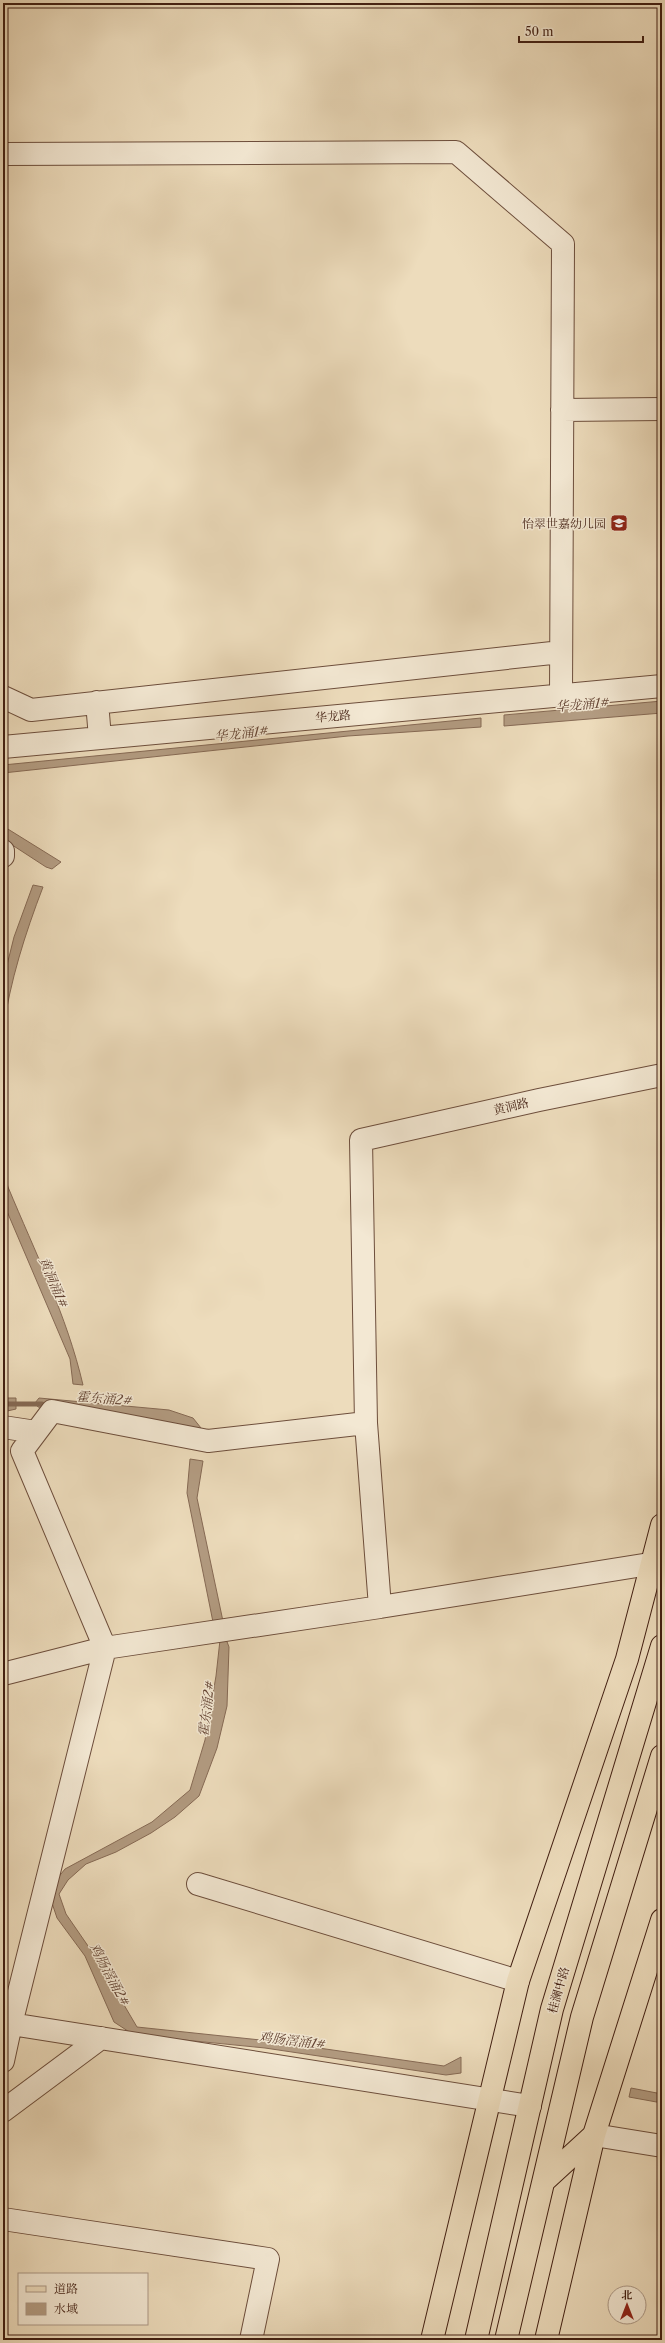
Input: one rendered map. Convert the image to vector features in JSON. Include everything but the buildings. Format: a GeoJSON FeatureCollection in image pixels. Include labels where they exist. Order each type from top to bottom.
{"type":"FeatureCollection","features":[{"type":"Feature","properties":{"kind":"main road"},"geometry":{"type":"LineString","coordinates":[[432,2340],[518,1981],[627,1659],[657,1563],[662,1525]]}},
{"type":"Feature","properties":{"kind":"main road","name":"桂澜中路"},"geometry":{"type":"LineString","coordinates":[[476,2340],[552,2009],[662,1646]]}},
{"type":"Feature","properties":{"kind":"main road"},"geometry":{"type":"LineString","coordinates":[[506,2340],[582,2017],[662,1756]]}},
{"type":"Feature","properties":{"kind":"main road"},"geometry":{"type":"LineString","coordinates":[[546,2340],[594,2135],[662,1920]]}},
{"type":"Feature","properties":{"kind":"main road"},"geometry":{"type":"LineString","coordinates":[[544,2181],[594,2135]]}},
{"type":"Feature","properties":{"kind":"street"},"geometry":{"type":"LineString","coordinates":[[3,154],[456,152],[563,244],[561,695]]}},
{"type":"Feature","properties":{"kind":"street"},"geometry":{"type":"LineString","coordinates":[[562,410],[662,409]]}},
{"type":"Feature","properties":{"kind":"street"},"geometry":{"type":"LineString","coordinates":[[3,697],[31,710],[561,652]]}},
{"type":"Feature","properties":{"kind":"street","name":"华龙路"},"geometry":{"type":"LineString","coordinates":[[3,747],[662,686]]}},
{"type":"Feature","properties":{"kind":"street"},"geometry":{"type":"LineString","coordinates":[[97,702],[100,738]]}},
{"type":"Feature","properties":{"kind":"street"},"geometry":{"type":"LineString","coordinates":[[3,850],[3,856]]}},
{"type":"Feature","properties":{"kind":"street","name":"黄洞路"},"geometry":{"type":"LineString","coordinates":[[366,1423],[361,1140],[662,1074]]}},
{"type":"Feature","properties":{"kind":"street"},"geometry":{"type":"LineString","coordinates":[[3,2062],[7,2023],[105,1648],[22,1450],[52,1411],[208,1441],[366,1423],[380,1607]]}},
{"type":"Feature","properties":{"kind":"street"},"geometry":{"type":"LineString","coordinates":[[3,1427],[36,1432]]}},
{"type":"Feature","properties":{"kind":"street"},"geometry":{"type":"LineString","coordinates":[[3,1674],[105,1648],[380,1607],[657,1563]]}},
{"type":"Feature","properties":{"kind":"street"},"geometry":{"type":"LineString","coordinates":[[198,1884],[518,1981]]}},
{"type":"Feature","properties":{"kind":"street"},"geometry":{"type":"LineString","coordinates":[[7,2023],[490,2101],[530,2106]]}},
{"type":"Feature","properties":{"kind":"street"},"geometry":{"type":"LineString","coordinates":[[3,2111],[101,2038]]}},
{"type":"Feature","properties":{"kind":"street"},"geometry":{"type":"LineString","coordinates":[[594,2135],[662,2146]]}},
{"type":"Feature","properties":{"kind":"street"},"geometry":{"type":"LineString","coordinates":[[3,2219],[268,2259],[251,2340]]}},
{"type":"Feature","properties":{"kind":"water"},"geometry":{"type":"Polygon","coordinates":[[[662,701],[662,713],[504,726],[504,715],[662,701]]]}},
{"type":"Feature","properties":{"kind":"water"},"geometry":{"type":"Polygon","coordinates":[[[481,718],[481,727],[348,736],[3,773],[3,765],[481,718]]]}},
{"type":"Feature","properties":{"kind":"water"},"geometry":{"type":"Polygon","coordinates":[[[3,826],[61,862],[52,869],[46,867],[3,839],[3,826]]]}},
{"type":"Feature","properties":{"kind":"water"},"geometry":{"type":"Polygon","coordinates":[[[33,885],[43,887],[19,958],[3,1031],[3,981],[14,937],[33,885]]]}},
{"type":"Feature","properties":{"kind":"water"},"geometry":{"type":"Polygon","coordinates":[[[3,1168],[8,1187],[59,1309],[83,1385],[73,1384],[70,1359],[3,1202],[3,1168]]]}},
{"type":"Feature","properties":{"kind":"water"},"geometry":{"type":"Polygon","coordinates":[[[3,1398],[16,1398],[16,1409],[3,1412],[3,1398]]]}},
{"type":"Feature","properties":{"kind":"water"},"geometry":{"type":"Polygon","coordinates":[[[39,1398],[169,1410],[193,1418],[201,1428],[191,1434],[176,1424],[38,1407],[35,1403],[39,1398]]]}},
{"type":"Feature","properties":{"kind":"water"},"geometry":{"type":"Polygon","coordinates":[[[190,1459],[203,1461],[197,1498],[224,1626],[214,1627],[187,1493],[190,1459]]]}},
{"type":"Feature","properties":{"kind":"water"},"geometry":{"type":"Polygon","coordinates":[[[226,1639],[229,1647],[227,1706],[217,1748],[199,1796],[175,1817],[151,1833],[116,1852],[86,1864],[68,1880],[59,1894],[66,1914],[97,1959],[137,2027],[270,2041],[444,2066],[461,2057],[461,2073],[446,2075],[265,2048],[134,2035],[114,2022],[85,1956],[57,1918],[51,1900],[52,1885],[65,1869],[152,1822],[190,1790],[205,1740],[216,1676],[220,1640],[226,1639]]]}},
{"type":"Feature","properties":{"kind":"water"},"geometry":{"type":"Polygon","coordinates":[[[631,2088],[662,2094],[662,2103],[629,2097],[631,2088]]]}},
{"type":"Feature","properties":{"kind":"waterway","name":"霍东涌2#"},"geometry":{"type":"LineString","coordinates":[[3,1404],[42,1404]]}},
{"type":"Feature","properties":{"kind":"place","name":"怡翠世嘉幼儿园"},"geometry":{"type":"Point","coordinates":[619,523]}},
{"type":"Feature","properties":{"kind":"water label","name":"华龙涌1#"},"geometry":{"type":"Point","coordinates":[582,704]}},
{"type":"Feature","properties":{"kind":"water label","name":"华龙涌1#"},"geometry":{"type":"Point","coordinates":[241,733]}},
{"type":"Feature","properties":{"kind":"water label","name":"黄洞涌1#"},"geometry":{"type":"Point","coordinates":[54,1282]}},
{"type":"Feature","properties":{"kind":"water label","name":"鸡肠滘涌2#"},"geometry":{"type":"Point","coordinates":[110,1974]}},
{"type":"Feature","properties":{"kind":"water label","name":"鸡肠滘涌1#"},"geometry":{"type":"Point","coordinates":[292,2040]}}]}
